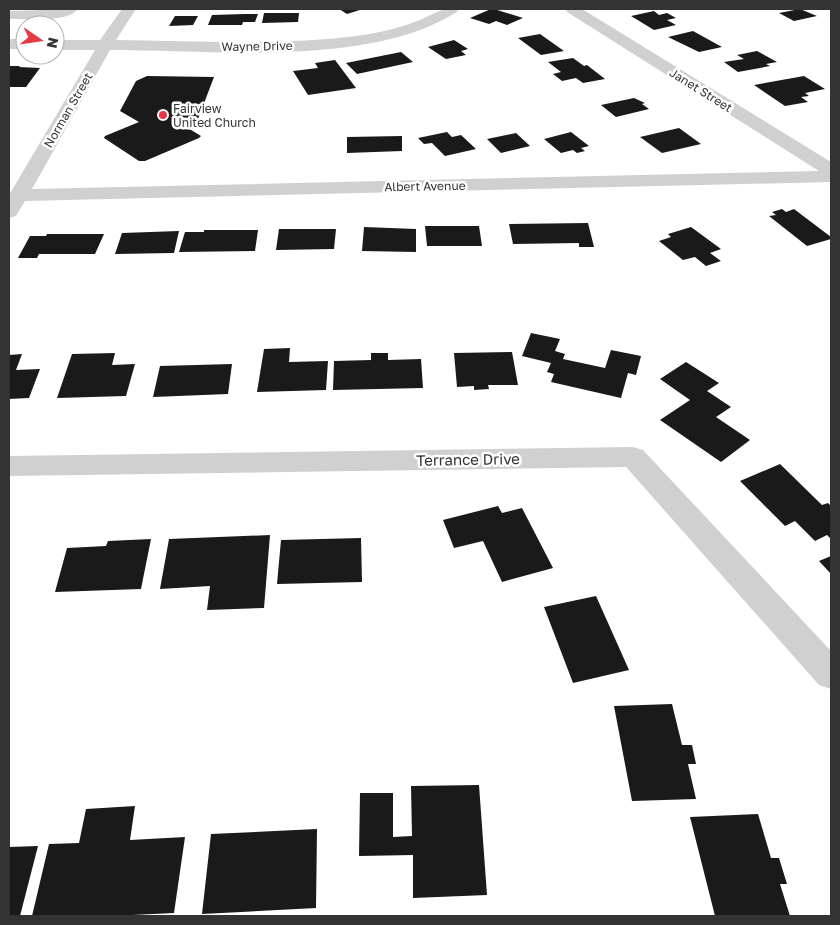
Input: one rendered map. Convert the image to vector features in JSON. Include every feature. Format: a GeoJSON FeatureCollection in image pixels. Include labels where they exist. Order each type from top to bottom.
{"type":"FeatureCollection","features":[{"type":"Feature","properties":{"kind":"street"},"geometry":{"type":"LineString","coordinates":[[14,13],[61,14],[71,9]]}},
{"type":"Feature","properties":{"kind":"street","name":"Norman Street"},"geometry":{"type":"LineString","coordinates":[[14,203],[129,9]]}},
{"type":"Feature","properties":{"kind":"street","name":"Wayne Drive"},"geometry":{"type":"LineString","coordinates":[[65,45],[263,47],[331,44],[393,33],[438,18],[452,9]]}},
{"type":"Feature","properties":{"kind":"street","name":"Janet Street"},"geometry":{"type":"LineString","coordinates":[[572,9],[831,170]]}},
{"type":"Feature","properties":{"kind":"street","name":"Albert Avenue"},"geometry":{"type":"LineString","coordinates":[[14,203],[831,176]]}},
{"type":"Feature","properties":{"kind":"street","name":"Terrance Drive"},"geometry":{"type":"LineString","coordinates":[[9,466],[633,457],[831,674]]}},
{"type":"Feature","properties":{"kind":"building"},"geometry":{"type":"Polygon","coordinates":[[[339,9],[363,9],[347,14],[339,9]]]}},
{"type":"Feature","properties":{"kind":"building"},"geometry":{"type":"Polygon","coordinates":[[[491,9],[523,18],[507,25],[496,21],[489,24],[470,18],[491,9]]]}},
{"type":"Feature","properties":{"kind":"building"},"geometry":{"type":"Polygon","coordinates":[[[800,9],[817,16],[794,21],[779,13],[800,9]]]}},
{"type":"Feature","properties":{"kind":"building"},"geometry":{"type":"Polygon","coordinates":[[[654,11],[659,15],[667,13],[676,18],[667,20],[676,25],[654,30],[631,16],[654,11]]]}},
{"type":"Feature","properties":{"kind":"building"},"geometry":{"type":"Polygon","coordinates":[[[264,13],[299,13],[298,22],[262,23],[264,13]]]}},
{"type":"Feature","properties":{"kind":"building"},"geometry":{"type":"Polygon","coordinates":[[[258,14],[255,22],[243,22],[242,25],[208,25],[212,15],[258,14]]]}},
{"type":"Feature","properties":{"kind":"building"},"geometry":{"type":"Polygon","coordinates":[[[175,16],[198,16],[193,25],[169,26],[175,16]]]}},
{"type":"Feature","properties":{"kind":"building"},"geometry":{"type":"Polygon","coordinates":[[[693,31],[722,47],[699,52],[668,37],[693,31]]]}},
{"type":"Feature","properties":{"kind":"building"},"geometry":{"type":"Polygon","coordinates":[[[540,34],[564,51],[541,55],[518,38],[540,34]]]}},
{"type":"Feature","properties":{"kind":"building"},"geometry":{"type":"Polygon","coordinates":[[[454,40],[468,49],[461,51],[466,55],[446,59],[428,47],[454,40]]]}},
{"type":"Feature","properties":{"kind":"building"},"geometry":{"type":"Polygon","coordinates":[[[757,51],[777,62],[766,64],[770,66],[738,72],[724,62],[744,59],[737,55],[757,51]]]}},
{"type":"Feature","properties":{"kind":"building"},"geometry":{"type":"Polygon","coordinates":[[[401,52],[413,62],[357,74],[346,63],[401,52]]]}},
{"type":"Feature","properties":{"kind":"building"},"geometry":{"type":"Polygon","coordinates":[[[573,58],[584,66],[587,65],[605,79],[583,83],[576,78],[562,81],[553,74],[561,72],[548,62],[573,58]]]}},
{"type":"Feature","properties":{"kind":"building"},"geometry":{"type":"Polygon","coordinates":[[[335,60],[356,88],[308,95],[293,71],[318,68],[315,63],[335,60]]]}},
{"type":"Feature","properties":{"kind":"building"},"geometry":{"type":"Polygon","coordinates":[[[9,66],[40,68],[26,87],[9,87],[9,66]]]}},
{"type":"Feature","properties":{"kind":"building","name":"Fairview United Church"},"geometry":{"type":"Polygon","coordinates":[[[147,76],[214,77],[198,119],[183,125],[201,136],[145,161],[139,161],[104,138],[139,122],[120,111],[136,81],[147,76]]]}},
{"type":"Feature","properties":{"kind":"building"},"geometry":{"type":"Polygon","coordinates":[[[804,76],[825,89],[805,93],[809,96],[801,97],[808,102],[785,106],[754,85],[804,76]]]}},
{"type":"Feature","properties":{"kind":"building"},"geometry":{"type":"Polygon","coordinates":[[[634,98],[645,103],[642,104],[649,109],[616,117],[601,105],[634,98]]]}},
{"type":"Feature","properties":{"kind":"building"},"geometry":{"type":"Polygon","coordinates":[[[679,128],[701,144],[662,153],[640,137],[679,128]]]}},
{"type":"Feature","properties":{"kind":"building"},"geometry":{"type":"Polygon","coordinates":[[[447,132],[452,137],[461,135],[476,149],[445,156],[432,143],[424,144],[418,138],[447,132]]]}},
{"type":"Feature","properties":{"kind":"building"},"geometry":{"type":"Polygon","coordinates":[[[571,132],[589,146],[581,148],[585,151],[577,153],[573,150],[561,153],[544,139],[571,132]]]}},
{"type":"Feature","properties":{"kind":"building"},"geometry":{"type":"Polygon","coordinates":[[[516,133],[530,146],[501,153],[487,139],[516,133]]]}},
{"type":"Feature","properties":{"kind":"building"},"geometry":{"type":"Polygon","coordinates":[[[402,136],[402,151],[347,153],[347,137],[402,136]]]}},
{"type":"Feature","properties":{"kind":"building"},"geometry":{"type":"Polygon","coordinates":[[[782,209],[786,212],[794,209],[831,237],[831,239],[807,246],[769,216],[776,215],[772,212],[782,209]]]}},
{"type":"Feature","properties":{"kind":"building"},"geometry":{"type":"Polygon","coordinates":[[[588,223],[594,247],[579,247],[579,243],[513,244],[509,224],[588,223]]]}},
{"type":"Feature","properties":{"kind":"building"},"geometry":{"type":"Polygon","coordinates":[[[425,226],[479,226],[482,246],[427,246],[425,226]]]}},
{"type":"Feature","properties":{"kind":"building"},"geometry":{"type":"Polygon","coordinates":[[[364,227],[416,229],[416,252],[362,251],[364,227]]]}},
{"type":"Feature","properties":{"kind":"building"},"geometry":{"type":"Polygon","coordinates":[[[691,227],[721,249],[710,253],[721,261],[706,266],[695,257],[683,260],[659,241],[671,237],[668,234],[691,227]]]}},
{"type":"Feature","properties":{"kind":"building"},"geometry":{"type":"Polygon","coordinates":[[[279,229],[336,229],[334,249],[276,250],[279,229]]]}},
{"type":"Feature","properties":{"kind":"building"},"geometry":{"type":"Polygon","coordinates":[[[204,230],[258,230],[255,251],[179,252],[185,232],[204,232],[204,230]]]}},
{"type":"Feature","properties":{"kind":"building"},"geometry":{"type":"Polygon","coordinates":[[[179,231],[174,253],[115,254],[122,233],[179,231]]]}},
{"type":"Feature","properties":{"kind":"building"},"geometry":{"type":"Polygon","coordinates":[[[47,234],[104,234],[95,254],[39,254],[37,258],[18,258],[30,236],[46,236],[47,234]]]}},
{"type":"Feature","properties":{"kind":"building"},"geometry":{"type":"Polygon","coordinates":[[[531,333],[560,339],[555,351],[565,354],[563,359],[605,368],[611,350],[641,356],[636,375],[628,373],[621,398],[551,382],[554,374],[547,372],[551,363],[522,356],[531,333]]]}},
{"type":"Feature","properties":{"kind":"building"},"geometry":{"type":"Polygon","coordinates":[[[290,348],[289,362],[328,361],[326,390],[257,392],[264,349],[290,348]]]}},
{"type":"Feature","properties":{"kind":"building"},"geometry":{"type":"Polygon","coordinates":[[[512,352],[518,385],[488,385],[489,389],[474,390],[474,386],[457,387],[454,353],[512,352]]]}},
{"type":"Feature","properties":{"kind":"building"},"geometry":{"type":"Polygon","coordinates":[[[115,353],[112,365],[135,364],[126,396],[57,398],[72,354],[115,353]]]}},
{"type":"Feature","properties":{"kind":"building"},"geometry":{"type":"Polygon","coordinates":[[[371,353],[388,353],[388,360],[421,359],[423,388],[333,390],[334,361],[371,360],[371,353]]]}},
{"type":"Feature","properties":{"kind":"building"},"geometry":{"type":"Polygon","coordinates":[[[22,354],[16,370],[40,369],[29,398],[9,399],[9,355],[22,354]]]}},
{"type":"Feature","properties":{"kind":"building"},"geometry":{"type":"Polygon","coordinates":[[[686,362],[719,383],[707,391],[731,407],[716,417],[750,440],[721,462],[660,420],[690,400],[660,379],[686,362]]]}},
{"type":"Feature","properties":{"kind":"building"},"geometry":{"type":"Polygon","coordinates":[[[232,364],[228,394],[153,397],[160,366],[232,364]]]}},
{"type":"Feature","properties":{"kind":"building"},"geometry":{"type":"Polygon","coordinates":[[[780,464],[822,505],[828,503],[831,506],[831,539],[827,535],[815,541],[795,521],[785,526],[740,481],[780,464]]]}},
{"type":"Feature","properties":{"kind":"building"},"geometry":{"type":"Polygon","coordinates":[[[498,506],[502,513],[522,508],[553,568],[502,582],[483,541],[454,548],[443,520],[498,506]]]}},
{"type":"Feature","properties":{"kind":"building"},"geometry":{"type":"Polygon","coordinates":[[[270,535],[264,608],[207,610],[210,586],[160,589],[169,539],[270,535]]]}},
{"type":"Feature","properties":{"kind":"building"},"geometry":{"type":"Polygon","coordinates":[[[361,538],[362,582],[277,584],[281,540],[361,538]]]}},
{"type":"Feature","properties":{"kind":"building"},"geometry":{"type":"Polygon","coordinates":[[[151,539],[141,589],[55,592],[67,548],[106,546],[108,541],[151,539]]]}},
{"type":"Feature","properties":{"kind":"building"},"geometry":{"type":"Polygon","coordinates":[[[831,556],[831,574],[819,561],[831,556]]]}},
{"type":"Feature","properties":{"kind":"building"},"geometry":{"type":"Polygon","coordinates":[[[596,596],[629,670],[573,683],[544,607],[596,596]]]}},
{"type":"Feature","properties":{"kind":"building"},"geometry":{"type":"Polygon","coordinates":[[[672,704],[682,745],[692,745],[696,764],[688,764],[696,799],[632,801],[614,706],[672,704]]]}},
{"type":"Feature","properties":{"kind":"building"},"geometry":{"type":"Polygon","coordinates":[[[479,785],[487,895],[413,898],[413,855],[359,856],[360,793],[393,793],[393,837],[412,836],[411,786],[479,785]]]}},
{"type":"Feature","properties":{"kind":"building"},"geometry":{"type":"Polygon","coordinates":[[[135,806],[130,840],[185,837],[174,913],[112,916],[32,916],[49,844],[79,843],[86,809],[135,806]]]}},
{"type":"Feature","properties":{"kind":"building"},"geometry":{"type":"Polygon","coordinates":[[[758,814],[771,858],[779,858],[787,884],[780,884],[790,916],[715,916],[690,817],[758,814]]]}},
{"type":"Feature","properties":{"kind":"building"},"geometry":{"type":"Polygon","coordinates":[[[317,829],[316,908],[202,914],[211,834],[317,829]]]}},
{"type":"Feature","properties":{"kind":"building"},"geometry":{"type":"Polygon","coordinates":[[[38,846],[20,916],[9,916],[9,847],[38,846]]]}},
{"type":"Feature","properties":{"kind":"place","name":"Fairview United Church"},"geometry":{"type":"Point","coordinates":[163,115]}}]}
